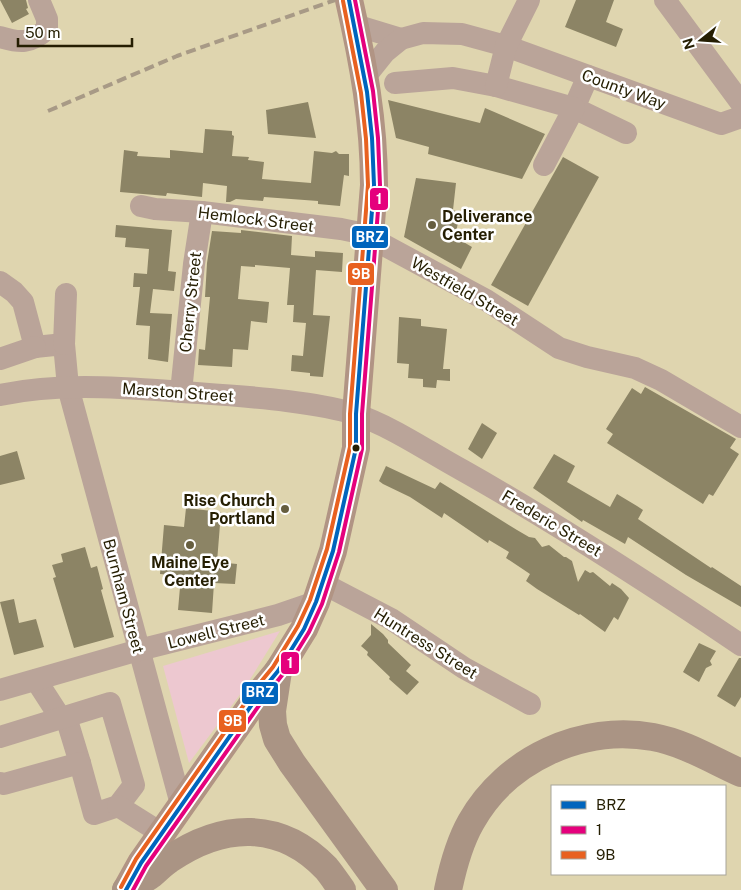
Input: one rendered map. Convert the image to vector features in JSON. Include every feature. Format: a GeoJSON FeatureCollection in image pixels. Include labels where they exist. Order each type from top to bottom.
{"type":"FeatureCollection","features":[{"type":"Feature","properties":{"kind":"highway"},"geometry":{"type":"LineString","coordinates":[[278,671],[272,711],[273,725],[278,739],[292,763],[384,890]]}},
{"type":"Feature","properties":{"kind":"highway"},"geometry":{"type":"LineString","coordinates":[[448,890],[460,845],[479,808],[489,795],[508,777],[529,761],[546,752],[571,743],[598,737],[635,735],[660,739],[684,746],[708,756],[738,774]]}},
{"type":"Feature","properties":{"kind":"highway"},"geometry":{"type":"LineString","coordinates":[[126,890],[151,875],[169,859],[191,847],[225,833],[249,832],[272,834],[294,842],[327,869],[342,890]]}},
{"type":"Feature","properties":{"kind":"main road"},"geometry":{"type":"LineString","coordinates":[[126,890],[161,833],[260,693],[278,671],[304,629],[333,551],[356,448],[356,414],[374,185],[370,104],[352,13]]}},
{"type":"Feature","properties":{"kind":"street"},"geometry":{"type":"LineString","coordinates":[[496,86],[506,46],[529,0]]}},
{"type":"Feature","properties":{"kind":"street"},"geometry":{"type":"LineString","coordinates":[[665,0],[741,104]]}},
{"type":"Feature","properties":{"kind":"street"},"geometry":{"type":"LineString","coordinates":[[0,35],[18,42],[38,37],[47,29],[47,19],[40,2]]}},
{"type":"Feature","properties":{"kind":"street"},"geometry":{"type":"LineString","coordinates":[[352,13],[401,39]]}},
{"type":"Feature","properties":{"kind":"street","name":"County Way"},"geometry":{"type":"LineString","coordinates":[[365,77],[385,52],[401,39],[423,33],[462,34],[506,46],[721,124],[741,117]]}},
{"type":"Feature","properties":{"kind":"street"},"geometry":{"type":"LineString","coordinates":[[544,164],[574,108],[588,76]]}},
{"type":"Feature","properties":{"kind":"street"},"geometry":{"type":"LineString","coordinates":[[395,83],[453,78],[496,86],[574,108],[626,133]]}},
{"type":"Feature","properties":{"kind":"street","name":"Hemlock Street"},"geometry":{"type":"LineString","coordinates":[[141,206],[341,229],[370,235]]}},
{"type":"Feature","properties":{"kind":"street","name":"Cherry Street"},"geometry":{"type":"LineString","coordinates":[[181,392],[192,273],[202,212]]}},
{"type":"Feature","properties":{"kind":"street","name":"Westfield Street"},"geometry":{"type":"LineString","coordinates":[[370,235],[382,244],[486,300],[559,348],[635,368],[661,380],[741,427]]}},
{"type":"Feature","properties":{"kind":"street"},"geometry":{"type":"LineString","coordinates":[[0,282],[14,292],[23,302],[36,347]]}},
{"type":"Feature","properties":{"kind":"street","name":"Burnham Street"},"geometry":{"type":"LineString","coordinates":[[66,294],[64,344],[68,388],[181,804]]}},
{"type":"Feature","properties":{"kind":"street"},"geometry":{"type":"LineString","coordinates":[[0,359],[36,347],[64,344]]}},
{"type":"Feature","properties":{"kind":"street","name":"Marston Street"},"geometry":{"type":"LineString","coordinates":[[0,395],[43,389],[114,388],[250,397],[317,405],[356,414]]}},
{"type":"Feature","properties":{"kind":"street","name":"Frederic Street"},"geometry":{"type":"LineString","coordinates":[[356,414],[395,430],[525,506],[626,569],[741,645]]}},
{"type":"Feature","properties":{"kind":"street","name":"Lowell Street"},"geometry":{"type":"LineString","coordinates":[[0,690],[139,650],[278,615],[319,592]]}},
{"type":"Feature","properties":{"kind":"street","name":"Huntress Street"},"geometry":{"type":"LineString","coordinates":[[319,592],[391,619],[464,668],[530,704]]}},
{"type":"Feature","properties":{"kind":"street"},"geometry":{"type":"LineString","coordinates":[[60,716],[67,671]]}},
{"type":"Feature","properties":{"kind":"street"},"geometry":{"type":"LineString","coordinates":[[0,737],[60,716],[110,703],[134,785],[118,806],[94,814],[80,762],[60,716],[36,680]]}},
{"type":"Feature","properties":{"kind":"street"},"geometry":{"type":"LineString","coordinates":[[0,783],[4,784],[80,762]]}},
{"type":"Feature","properties":{"kind":"street"},"geometry":{"type":"LineString","coordinates":[[118,806],[161,833]]}},
{"type":"Feature","properties":{"kind":"shaded area"},"geometry":{"type":"Polygon","coordinates":[[[280,631],[244,689],[189,763],[163,666],[280,631]]]}},
{"type":"Feature","properties":{"kind":"building"},"geometry":{"type":"Polygon","coordinates":[[[0,0],[26,0],[28,8],[26,9],[29,14],[12,23],[0,0]]]}},
{"type":"Feature","properties":{"kind":"building"},"geometry":{"type":"Polygon","coordinates":[[[576,0],[614,0],[606,22],[623,29],[616,47],[565,27],[576,0]]]}},
{"type":"Feature","properties":{"kind":"building"},"geometry":{"type":"Polygon","coordinates":[[[388,100],[480,123],[485,108],[545,134],[522,179],[428,154],[429,147],[396,138],[388,100]]]}},
{"type":"Feature","properties":{"kind":"building"},"geometry":{"type":"Polygon","coordinates":[[[308,102],[316,138],[268,134],[266,110],[308,102]]]}},
{"type":"Feature","properties":{"kind":"building"},"geometry":{"type":"Polygon","coordinates":[[[205,129],[232,131],[234,136],[232,156],[249,157],[248,160],[264,162],[262,179],[311,183],[314,151],[332,153],[336,151],[339,154],[349,154],[349,176],[344,175],[340,206],[318,204],[318,201],[264,197],[263,201],[236,199],[226,202],[227,186],[203,183],[202,197],[167,193],[166,196],[120,192],[124,150],[138,152],[137,156],[170,158],[170,150],[203,153],[205,129]]]}},
{"type":"Feature","properties":{"kind":"building"},"geometry":{"type":"Polygon","coordinates":[[[563,157],[599,177],[528,306],[491,285],[563,157]]]}},
{"type":"Feature","properties":{"kind":"building","name":"Deliverance Center"},"geometry":{"type":"Polygon","coordinates":[[[416,178],[456,183],[453,210],[460,213],[455,237],[472,247],[461,269],[404,237],[416,178]]]}},
{"type":"Feature","properties":{"kind":"building"},"geometry":{"type":"Polygon","coordinates":[[[116,225],[172,230],[168,271],[176,272],[174,291],[153,289],[150,313],[172,314],[168,362],[148,359],[150,326],[136,325],[140,287],[133,287],[134,273],[147,274],[149,249],[125,247],[126,238],[115,237],[116,225]]]}},
{"type":"Feature","properties":{"kind":"building"},"geometry":{"type":"Polygon","coordinates":[[[241,230],[292,236],[291,255],[315,257],[315,251],[343,253],[342,272],[316,270],[313,315],[330,316],[323,377],[310,376],[310,373],[291,371],[292,355],[303,356],[306,323],[293,322],[294,305],[287,305],[290,268],[255,265],[255,267],[241,266],[238,299],[269,302],[267,323],[251,321],[248,350],[233,349],[232,367],[198,365],[199,349],[205,350],[210,297],[205,297],[207,263],[212,231],[241,233],[241,230]]]}},
{"type":"Feature","properties":{"kind":"building"},"geometry":{"type":"Polygon","coordinates":[[[399,317],[421,319],[421,326],[447,329],[443,369],[450,369],[450,381],[437,380],[436,388],[423,387],[423,379],[408,378],[409,364],[397,363],[399,317]]]}},
{"type":"Feature","properties":{"kind":"building"},"geometry":{"type":"Polygon","coordinates":[[[645,387],[736,439],[730,448],[739,454],[713,496],[709,494],[703,504],[607,443],[613,434],[606,429],[632,388],[641,394],[645,387]]]}},
{"type":"Feature","properties":{"kind":"building"},"geometry":{"type":"Polygon","coordinates":[[[482,423],[497,433],[482,459],[468,449],[482,423]]]}},
{"type":"Feature","properties":{"kind":"building"},"geometry":{"type":"Polygon","coordinates":[[[17,451],[25,479],[0,485],[0,456],[17,451]]]}},
{"type":"Feature","properties":{"kind":"building"},"geometry":{"type":"Polygon","coordinates":[[[554,454],[575,466],[567,482],[610,507],[617,494],[643,510],[638,519],[741,586],[741,607],[686,575],[628,537],[625,544],[583,520],[582,522],[533,488],[554,454]]]}},
{"type":"Feature","properties":{"kind":"building"},"geometry":{"type":"Polygon","coordinates":[[[386,466],[435,489],[440,482],[517,530],[529,537],[535,538],[542,547],[549,545],[572,561],[578,582],[585,570],[590,573],[593,572],[610,586],[612,583],[629,598],[618,620],[614,617],[605,632],[580,614],[537,589],[526,581],[530,574],[506,558],[509,552],[489,540],[488,543],[444,513],[442,518],[410,497],[379,481],[386,466]]]}},
{"type":"Feature","properties":{"kind":"building","name":"Maine Eye Center"},"geometry":{"type":"Polygon","coordinates":[[[186,508],[221,512],[217,562],[237,564],[235,584],[214,583],[212,613],[178,610],[181,576],[160,574],[164,525],[184,527],[186,508]]]}},
{"type":"Feature","properties":{"kind":"building"},"geometry":{"type":"Polygon","coordinates":[[[85,547],[91,568],[97,566],[103,589],[101,590],[114,637],[74,648],[53,578],[56,577],[52,565],[63,562],[61,554],[85,547]]]}},
{"type":"Feature","properties":{"kind":"building"},"geometry":{"type":"Polygon","coordinates":[[[14,599],[19,623],[36,619],[44,647],[14,655],[0,602],[14,599]]]}},
{"type":"Feature","properties":{"kind":"building"},"geometry":{"type":"Polygon","coordinates":[[[371,624],[383,634],[388,643],[411,665],[406,671],[419,682],[407,695],[389,679],[390,677],[367,655],[368,652],[361,646],[371,635],[371,624]]]}},
{"type":"Feature","properties":{"kind":"building"},"geometry":{"type":"Polygon","coordinates":[[[699,643],[716,651],[710,661],[712,665],[706,668],[699,682],[683,672],[699,643]]]}},
{"type":"Feature","properties":{"kind":"building"},"geometry":{"type":"Polygon","coordinates":[[[739,658],[741,658],[741,697],[735,707],[717,696],[739,658]]]}},
{"type":"Feature","properties":{"kind":"railway"},"geometry":{"type":"LineString","coordinates":[[48,111],[177,56],[335,0]]}},
{"type":"Feature","properties":{"kind":"transit line","name":"BRZ"},"geometry":{"type":"LineString","coordinates":[[126,890],[141,863],[260,693],[278,671],[304,629],[316,602],[333,551],[356,448],[356,414],[374,185],[372,138],[367,92],[349,0]]}},
{"type":"Feature","properties":{"kind":"transit line","name":"1"},"geometry":{"type":"LineString","coordinates":[[133,890],[146,866],[283,674],[309,632],[322,604],[339,552],[362,449],[362,414],[380,185],[373,91],[355,0]]}},
{"type":"Feature","properties":{"kind":"transit line","name":"9B"},"geometry":{"type":"LineString","coordinates":[[121,887],[136,859],[255,689],[273,667],[298,626],[310,600],[327,549],[350,447],[350,414],[368,185],[361,93],[343,1]]}},
{"type":"Feature","properties":{"kind":"place","name":"Deliverance Center"},"geometry":{"type":"Point","coordinates":[432,225]}},
{"type":"Feature","properties":{"kind":"place","name":"Rise Church Portland"},"geometry":{"type":"Point","coordinates":[285,509]}},
{"type":"Feature","properties":{"kind":"place","name":"Maine Eye Center"},"geometry":{"type":"Point","coordinates":[190,545]}}]}
